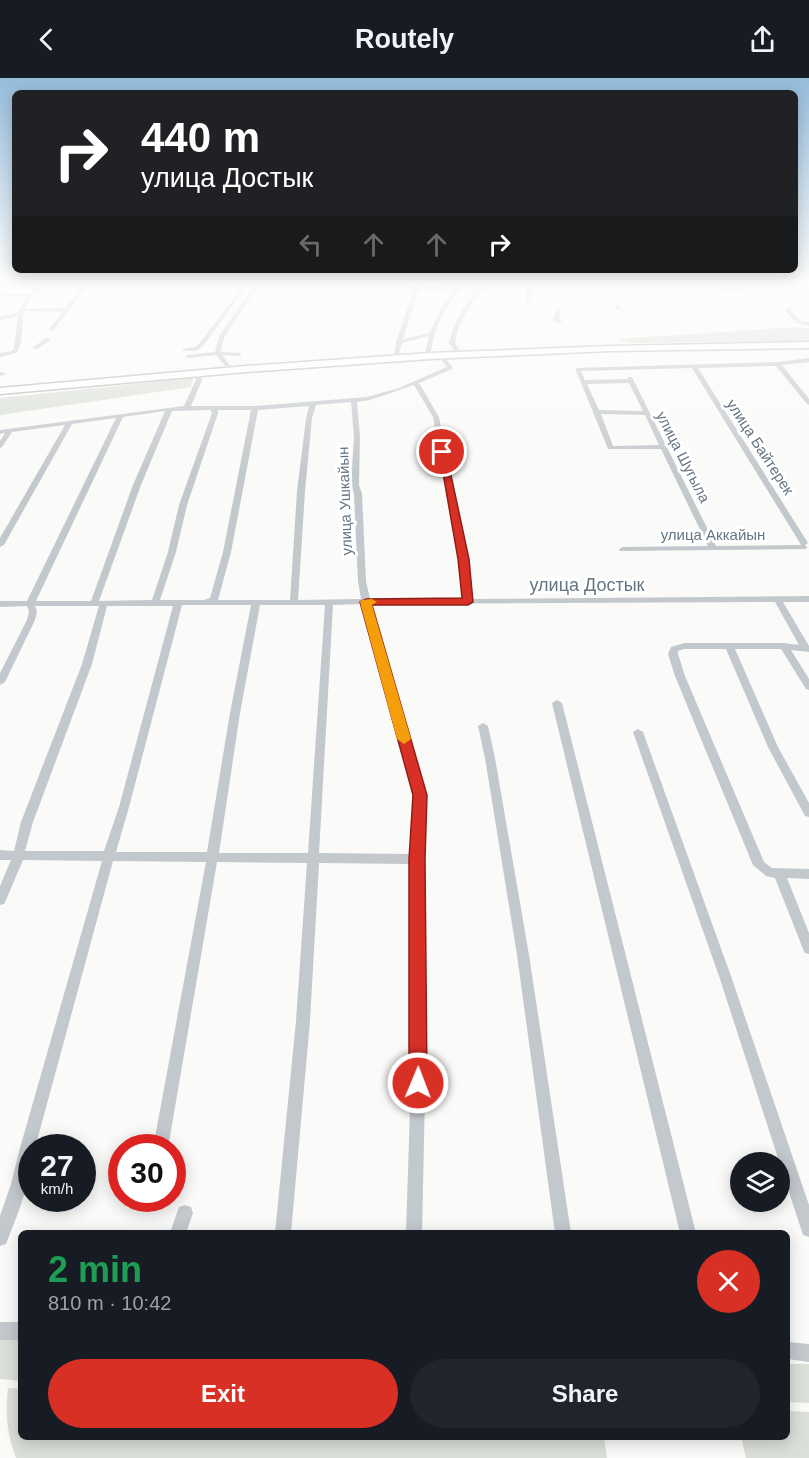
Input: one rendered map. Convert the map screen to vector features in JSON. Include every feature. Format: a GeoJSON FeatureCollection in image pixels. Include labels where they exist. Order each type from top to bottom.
{"type":"FeatureCollection","features":[{"type":"Feature","properties":{"kind":"highway"},"geometry":{"type":"LineString","coordinates":[[0,389],[227,366],[396,354],[594,345]]}},
{"type":"Feature","properties":{"kind":"highway"},"geometry":{"type":"LineString","coordinates":[[620,345],[800,350]]}},
{"type":"Feature","properties":{"kind":"highway"},"geometry":{"type":"LineString","coordinates":[[0,389],[433,352],[605,349],[800,350]]}},
{"type":"Feature","properties":{"kind":"street"},"geometry":{"type":"LineString","coordinates":[[0,355],[14,352],[17,345]]}},
{"type":"Feature","properties":{"kind":"street"},"geometry":{"type":"LineString","coordinates":[[35,348],[39,345]]}},
{"type":"Feature","properties":{"kind":"street"},"geometry":{"type":"LineString","coordinates":[[200,345],[187,353],[238,355]]}},
{"type":"Feature","properties":{"kind":"street"},"geometry":{"type":"LineString","coordinates":[[217,353],[219,345]]}},
{"type":"Feature","properties":{"kind":"street"},"geometry":{"type":"LineString","coordinates":[[396,354],[398,345]]}},
{"type":"Feature","properties":{"kind":"street"},"geometry":{"type":"LineString","coordinates":[[0,432],[187,407],[255,408],[376,397],[450,368],[422,345]]}},
{"type":"Feature","properties":{"kind":"street"},"geometry":{"type":"LineString","coordinates":[[432,345],[433,352]]}},
{"type":"Feature","properties":{"kind":"street"},"geometry":{"type":"LineString","coordinates":[[453,345],[456,351]]}},
{"type":"Feature","properties":{"kind":"street"},"geometry":{"type":"LineString","coordinates":[[663,447],[610,448],[597,412],[577,369],[778,364],[800,350],[809,360]]}},
{"type":"Feature","properties":{"kind":"street"},"geometry":{"type":"LineString","coordinates":[[217,353],[227,366]]}},
{"type":"Feature","properties":{"kind":"street"},"geometry":{"type":"LineString","coordinates":[[778,364],[809,403]]}},
{"type":"Feature","properties":{"kind":"street","name":"улица Байтерек"},"geometry":{"type":"LineString","coordinates":[[693,365],[805,544],[809,555]]}},
{"type":"Feature","properties":{"kind":"street"},"geometry":{"type":"LineString","coordinates":[[187,407],[199,380],[196,373]]}},
{"type":"Feature","properties":{"kind":"street","name":"улица Шугыла"},"geometry":{"type":"LineString","coordinates":[[583,382],[630,379],[713,549]]}},
{"type":"Feature","properties":{"kind":"street"},"geometry":{"type":"LineString","coordinates":[[416,383],[420,391],[429,399],[436,417],[464,559],[468,602]]}},
{"type":"Feature","properties":{"kind":"street","name":"улица Ушкайын"},"geometry":{"type":"LineString","coordinates":[[354,400],[357,437],[355,485],[358,494],[362,581],[420,795],[417,859],[419,1020],[414,1230]]}},
{"type":"Feature","properties":{"kind":"street"},"geometry":{"type":"LineString","coordinates":[[294,602],[301,491],[309,418],[313,404]]}},
{"type":"Feature","properties":{"kind":"street"},"geometry":{"type":"LineString","coordinates":[[155,603],[172,552],[183,505],[215,412],[214,408]]}},
{"type":"Feature","properties":{"kind":"street"},"geometry":{"type":"LineString","coordinates":[[204,604],[214,598],[222,570],[255,408]]}},
{"type":"Feature","properties":{"kind":"street"},"geometry":{"type":"LineString","coordinates":[[0,900],[87,664],[99,603],[137,484],[169,409]]}},
{"type":"Feature","properties":{"kind":"street"},"geometry":{"type":"LineString","coordinates":[[597,412],[645,413]]}},
{"type":"Feature","properties":{"kind":"street"},"geometry":{"type":"LineString","coordinates":[[0,682],[31,620],[33,612],[30,604],[121,415]]}},
{"type":"Feature","properties":{"kind":"street"},"geometry":{"type":"LineString","coordinates":[[0,545],[69,423]]}},
{"type":"Feature","properties":{"kind":"street"},"geometry":{"type":"LineString","coordinates":[[0,447],[10,431]]}},
{"type":"Feature","properties":{"kind":"street","name":"улица Аккайын"},"geometry":{"type":"LineString","coordinates":[[623,549],[713,549],[805,544]]}},
{"type":"Feature","properties":{"kind":"street","name":"улица Достык"},"geometry":{"type":"LineString","coordinates":[[0,604],[809,599]]}},
{"type":"Feature","properties":{"kind":"street"},"geometry":{"type":"LineString","coordinates":[[778,600],[808,649]]}},
{"type":"Feature","properties":{"kind":"street"},"geometry":{"type":"LineString","coordinates":[[283,1230],[303,1031],[310,882],[329,602]]}},
{"type":"Feature","properties":{"kind":"street"},"geometry":{"type":"LineString","coordinates":[[163,1134],[256,603]]}},
{"type":"Feature","properties":{"kind":"street"},"geometry":{"type":"LineString","coordinates":[[0,1238],[19,1184],[27,1148],[178,604]]}},
{"type":"Feature","properties":{"kind":"street"},"geometry":{"type":"LineString","coordinates":[[808,649],[784,646],[684,646],[674,649],[673,654],[680,676],[759,865],[770,873],[809,874]]}},
{"type":"Feature","properties":{"kind":"street"},"geometry":{"type":"LineString","coordinates":[[784,646],[809,687]]}},
{"type":"Feature","properties":{"kind":"street"},"geometry":{"type":"LineString","coordinates":[[730,647],[773,747],[809,813]]}},
{"type":"Feature","properties":{"kind":"street"},"geometry":{"type":"LineString","coordinates":[[557,703],[687,1230]]}},
{"type":"Feature","properties":{"kind":"street"},"geometry":{"type":"LineString","coordinates":[[483,726],[523,955],[563,1230]]}},
{"type":"Feature","properties":{"kind":"street"},"geometry":{"type":"LineString","coordinates":[[638,732],[722,968],[809,1229]]}},
{"type":"Feature","properties":{"kind":"street"},"geometry":{"type":"LineString","coordinates":[[0,855],[417,859]]}},
{"type":"Feature","properties":{"kind":"street"},"geometry":{"type":"LineString","coordinates":[[779,874],[809,949]]}},
{"type":"Feature","properties":{"kind":"street"},"geometry":{"type":"LineString","coordinates":[[179,1230],[185,1214]]}},
{"type":"Feature","properties":{"kind":"street"},"geometry":{"type":"LineString","coordinates":[[0,1331],[18,1331]]}},
{"type":"Feature","properties":{"kind":"street"},"geometry":{"type":"LineString","coordinates":[[790,1352],[809,1353]]}},
{"type":"Feature","properties":{"kind":"shaded area"},"geometry":{"type":"Polygon","coordinates":[[[193,378],[191,387],[0,415],[0,398],[193,378]]]}},
{"type":"Feature","properties":{"kind":"shaded area"},"geometry":{"type":"Polygon","coordinates":[[[0,1338],[18,1338],[18,1381],[0,1379],[0,1338]]]}},
{"type":"Feature","properties":{"kind":"shaded area"},"geometry":{"type":"Polygon","coordinates":[[[790,1364],[809,1364],[809,1403],[790,1402],[790,1364]]]}},
{"type":"Feature","properties":{"kind":"shaded area"},"geometry":{"type":"Polygon","coordinates":[[[8,1388],[18,1389],[18,1440],[604,1440],[607,1458],[16,1458],[8,1424],[8,1388]]]}},
{"type":"Feature","properties":{"kind":"shaded area"},"geometry":{"type":"Polygon","coordinates":[[[790,1411],[809,1412],[809,1458],[746,1458],[742,1440],[790,1440],[790,1411]]]}},
{"type":"Feature","properties":{"kind":"slow traffic"},"geometry":{"type":"LineString","coordinates":[[372,602],[366,602],[369,620],[400,718],[404,739]]}},
{"type":"Feature","properties":{"kind":"route"},"geometry":{"type":"LineString","coordinates":[[418,1083],[417,859],[420,795],[400,718],[369,620],[366,602],[468,602],[464,559],[442,452]]}}]}
